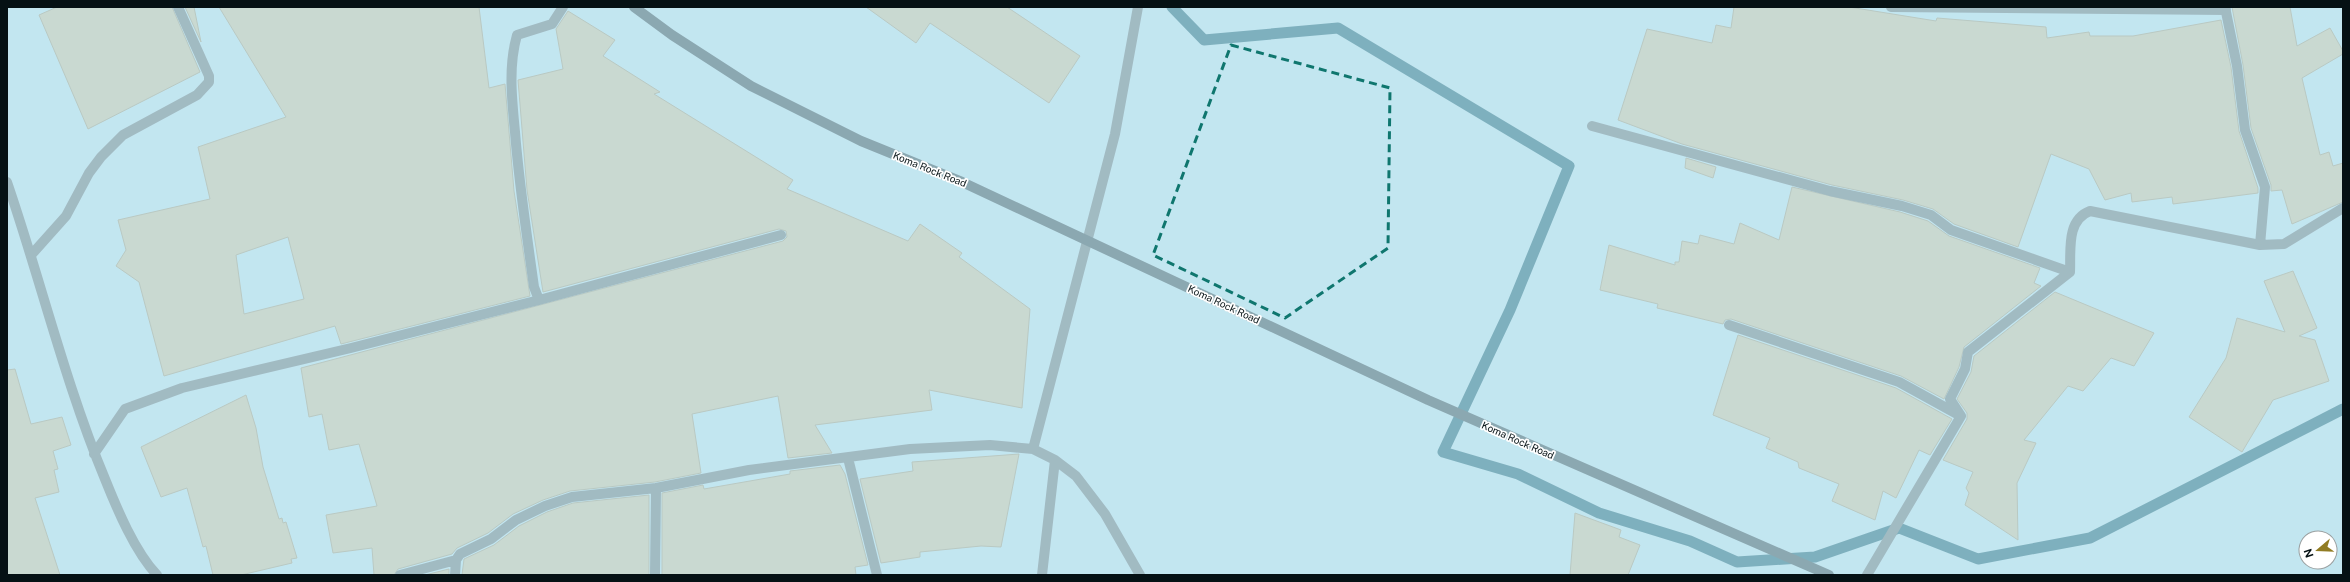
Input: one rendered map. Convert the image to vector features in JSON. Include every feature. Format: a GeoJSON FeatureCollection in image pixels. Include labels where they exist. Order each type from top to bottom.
{"type":"FeatureCollection","features":[{"type":"Feature","properties":{"kind":"main road","name":"Koma Rock Road"},"geometry":{"type":"LineString","coordinates":[[634,7],[672,35],[758,90],[861,141],[962,182],[1437,404],[1829,575]]}},
{"type":"Feature","properties":{"kind":"street"},"geometry":{"type":"LineString","coordinates":[[32,254],[66,216],[89,173],[112,146],[124,135],[197,95],[209,82],[209,76],[178,7]]}},
{"type":"Feature","properties":{"kind":"street"},"geometry":{"type":"LineString","coordinates":[[539,300],[534,287],[517,155],[511,94],[512,50],[517,35],[552,24],[564,7]]}},
{"type":"Feature","properties":{"kind":"street"},"geometry":{"type":"LineString","coordinates":[[1033,449],[1115,134],[1138,7]]}},
{"type":"Feature","properties":{"kind":"street"},"geometry":{"type":"LineString","coordinates":[[1891,7],[2226,9],[2237,66],[2245,130],[2265,187],[2260,245]]}},
{"type":"Feature","properties":{"kind":"street"},"geometry":{"type":"LineString","coordinates":[[1592,126],[1830,191],[1902,206],[1931,215],[1951,230],[2070,272]]}},
{"type":"Feature","properties":{"kind":"street"},"geometry":{"type":"LineString","coordinates":[[7,182],[32,254],[65,372],[94,454],[119,513],[153,573]]}},
{"type":"Feature","properties":{"kind":"street"},"geometry":{"type":"LineString","coordinates":[[1961,416],[1950,399],[1965,369],[1968,352],[2070,272],[2073,227],[2084,214],[2090,211],[2260,245],[2284,244],[2343,208]]}},
{"type":"Feature","properties":{"kind":"street"},"geometry":{"type":"LineString","coordinates":[[94,454],[125,409],[182,388],[351,348],[539,300],[781,235]]}},
{"type":"Feature","properties":{"kind":"street"},"geometry":{"type":"LineString","coordinates":[[1729,325],[1899,382],[1961,416]]}},
{"type":"Feature","properties":{"kind":"street"},"geometry":{"type":"LineString","coordinates":[[1867,575],[1961,416]]}},
{"type":"Feature","properties":{"kind":"street"},"geometry":{"type":"LineString","coordinates":[[455,575],[456,560],[460,554],[491,539],[516,520],[545,506],[572,497],[656,488],[749,470],[910,449],[990,445],[1033,449],[1055,460],[1076,476],[1105,514],[1140,575]]}},
{"type":"Feature","properties":{"kind":"street"},"geometry":{"type":"LineString","coordinates":[[848,458],[877,575]]}},
{"type":"Feature","properties":{"kind":"street"},"geometry":{"type":"LineString","coordinates":[[1042,575],[1055,460]]}},
{"type":"Feature","properties":{"kind":"street"},"geometry":{"type":"LineString","coordinates":[[655,575],[656,488]]}},
{"type":"Feature","properties":{"kind":"street"},"geometry":{"type":"LineString","coordinates":[[400,575],[456,560]]}},
{"type":"Feature","properties":{"kind":"highlighted area"},"geometry":{"type":"Polygon","coordinates":[[[1231,45],[1390,88],[1388,248],[1285,318],[1153,255],[1231,45]]]}},
{"type":"Feature","properties":{"kind":"building"},"geometry":{"type":"Polygon","coordinates":[[[57,7],[172,7],[200,72],[88,129],[39,15],[57,7]]]}},
{"type":"Feature","properties":{"kind":"building"},"geometry":{"type":"Polygon","coordinates":[[[185,7],[194,7],[201,42],[185,7]]]}},
{"type":"Feature","properties":{"kind":"building"},"geometry":{"type":"Polygon","coordinates":[[[219,7],[479,7],[489,88],[505,84],[514,191],[530,296],[341,344],[335,326],[164,376],[139,282],[116,266],[126,250],[118,220],[210,199],[198,147],[286,117],[219,7]],[[288,237],[236,255],[244,314],[304,299],[288,237]]]}},
{"type":"Feature","properties":{"kind":"building"},"geometry":{"type":"Polygon","coordinates":[[[866,7],[1007,7],[1080,56],[1049,103],[930,23],[916,43],[866,7]]]}},
{"type":"Feature","properties":{"kind":"building"},"geometry":{"type":"Polygon","coordinates":[[[1734,7],[1849,7],[1936,21],[1937,18],[2046,27],[2047,38],[2089,32],[2090,36],[2133,36],[2221,20],[2231,67],[2239,131],[2258,188],[2258,193],[2173,204],[2172,197],[2132,202],[2131,193],[2105,200],[2089,169],[2051,154],[2018,247],[1954,224],[1933,209],[1903,200],[1832,185],[1682,144],[1618,120],[1647,29],[1712,43],[1716,25],[1731,28],[1734,7]]]}},
{"type":"Feature","properties":{"kind":"building"},"geometry":{"type":"Polygon","coordinates":[[[2232,7],[2290,7],[2297,46],[2330,28],[2343,51],[2343,54],[2302,78],[2320,155],[2329,152],[2333,166],[2343,163],[2343,202],[2292,224],[2282,190],[2271,191],[2271,185],[2251,128],[2243,65],[2232,7]]]}},
{"type":"Feature","properties":{"kind":"building"},"geometry":{"type":"Polygon","coordinates":[[[568,11],[615,40],[603,56],[660,92],[654,94],[793,180],[787,189],[908,241],[920,224],[962,253],[959,257],[1030,309],[1022,408],[929,390],[932,410],[815,425],[832,453],[788,458],[778,396],[692,414],[701,473],[655,482],[570,491],[543,500],[513,514],[488,533],[457,548],[452,554],[398,569],[394,575],[374,575],[372,548],[333,553],[326,515],[377,506],[359,444],[329,450],[322,414],[309,417],[301,368],[783,241],[787,237],[786,231],[779,229],[543,292],[527,190],[518,80],[563,69],[556,29],[568,11]]]}},
{"type":"Feature","properties":{"kind":"building"},"geometry":{"type":"Polygon","coordinates":[[[1686,158],[1716,167],[1713,178],[1685,168],[1686,158]]]}},
{"type":"Feature","properties":{"kind":"building"},"geometry":{"type":"Polygon","coordinates":[[[1792,187],[1900,212],[1928,221],[1949,236],[2040,268],[2034,283],[2041,286],[1964,347],[1959,367],[1944,399],[1901,376],[1731,319],[1725,320],[1723,324],[1657,308],[1658,304],[1600,290],[1609,245],[1675,265],[1675,262],[1679,262],[1682,241],[1698,244],[1700,235],[1734,244],[1740,223],[1779,240],[1792,187]]]}},
{"type":"Feature","properties":{"kind":"building"},"geometry":{"type":"Polygon","coordinates":[[[2293,271],[2317,328],[2299,336],[2315,340],[2329,381],[2273,400],[2242,452],[2189,417],[2226,358],[2237,318],[2285,332],[2264,281],[2293,271]]]}},
{"type":"Feature","properties":{"kind":"building"},"geometry":{"type":"Polygon","coordinates":[[[2055,292],[2154,333],[2134,366],[2111,358],[2083,391],[2068,386],[2024,440],[2036,443],[2017,483],[2018,540],[1965,505],[1969,493],[1966,488],[1973,472],[1943,460],[1967,419],[1967,413],[1957,399],[1971,372],[1974,356],[2055,292]]]}},
{"type":"Feature","properties":{"kind":"building"},"geometry":{"type":"Polygon","coordinates":[[[1738,335],[1896,388],[1952,419],[1930,455],[1919,450],[1896,498],[1883,491],[1875,520],[1832,501],[1839,484],[1799,468],[1798,462],[1766,448],[1770,438],[1713,415],[1738,335]]]}},
{"type":"Feature","properties":{"kind":"building"},"geometry":{"type":"Polygon","coordinates":[[[15,369],[31,424],[62,417],[71,445],[53,451],[58,469],[54,470],[59,492],[35,498],[60,575],[7,575],[7,370],[15,369]]]}},
{"type":"Feature","properties":{"kind":"building"},"geometry":{"type":"Polygon","coordinates":[[[246,395],[256,428],[263,467],[279,519],[282,518],[283,523],[286,522],[297,558],[291,559],[292,563],[241,575],[213,575],[206,546],[203,547],[187,488],[161,497],[141,447],[246,395]]]}},
{"type":"Feature","properties":{"kind":"building"},"geometry":{"type":"Polygon","coordinates":[[[1019,454],[1001,547],[981,546],[920,552],[920,557],[881,563],[860,479],[913,471],[912,462],[1019,454]]]}},
{"type":"Feature","properties":{"kind":"building"},"geometry":{"type":"Polygon","coordinates":[[[840,465],[845,474],[868,565],[855,567],[856,575],[662,575],[662,493],[703,485],[704,489],[790,474],[790,471],[840,465]]]}},
{"type":"Feature","properties":{"kind":"building"},"geometry":{"type":"Polygon","coordinates":[[[649,495],[649,575],[462,575],[464,559],[494,545],[519,526],[547,512],[573,503],[649,495]]]}},
{"type":"Feature","properties":{"kind":"building"},"geometry":{"type":"Polygon","coordinates":[[[1575,513],[1621,530],[1619,537],[1640,545],[1628,575],[1570,575],[1575,513]]]}},
{"type":"Feature","properties":{"kind":"building"},"geometry":{"type":"Polygon","coordinates":[[[449,569],[449,575],[425,575],[449,569]]]}},
{"type":"Feature","properties":{"kind":"waterway"},"geometry":{"type":"LineString","coordinates":[[1172,7],[1204,40],[1338,28],[1569,166],[1510,310],[1443,452],[1518,474],[1599,513],[1690,541],[1737,562],[1815,557],[1899,528],[1978,559],[2090,538],[2343,409]]}}]}
